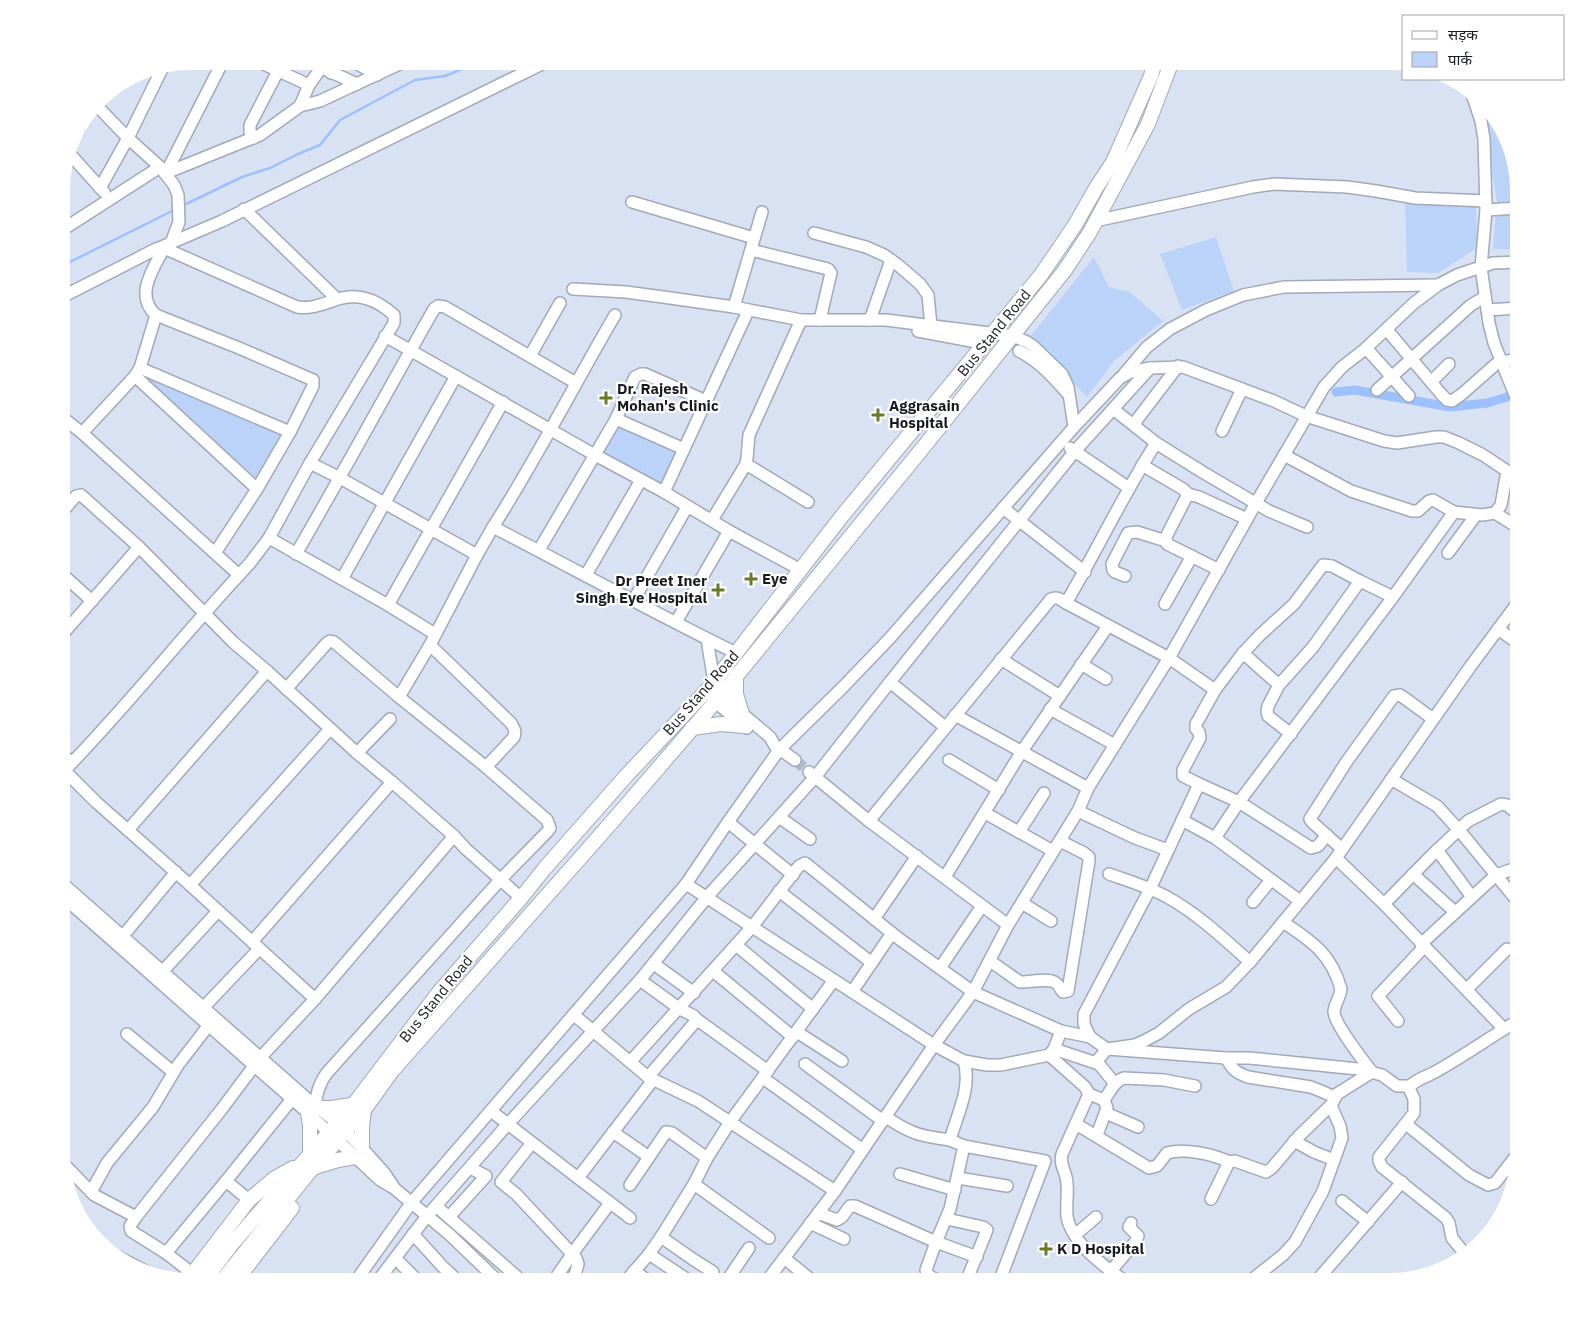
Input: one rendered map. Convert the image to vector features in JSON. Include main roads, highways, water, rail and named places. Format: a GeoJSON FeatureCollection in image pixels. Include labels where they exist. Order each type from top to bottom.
{"type":"FeatureCollection","features":[{"type":"Feature","properties":{"kind":"main road","name":"Bus Stand Road"},"geometry":{"type":"LineString","coordinates":[[198,1273],[249,1200],[275,1178],[307,1169],[358,1107],[611,823],[692,728],[736,654],[842,516],[1041,275],[1113,162],[1153,70]]}},
{"type":"Feature","properties":{"kind":"main road","name":"Bus Stand Road"},"geometry":{"type":"LineString","coordinates":[[358,1107],[439,992],[620,784],[715,691],[736,675],[920,452],[1065,270],[1095,221],[1148,124],[1169,70]]}},
{"type":"Feature","properties":{"kind":"main road"},"geometry":{"type":"LineString","coordinates":[[692,728],[743,720],[736,694],[736,675]]}},
{"type":"Feature","properties":{"kind":"main road"},"geometry":{"type":"LineString","coordinates":[[201,1273],[307,1169],[359,1153],[362,1126],[358,1107],[314,1109],[310,1125],[310,1153]]}},
{"type":"Feature","properties":{"kind":"main road","name":"Bus Stand Road"},"geometry":{"type":"LineString","coordinates":[[242,1273],[301,1198],[310,1153],[337,1132]]}},
{"type":"Feature","properties":{"kind":"main road"},"geometry":{"type":"LineString","coordinates":[[228,1273],[290,1187]]}},
{"type":"Feature","properties":{"kind":"waterway"},"geometry":{"type":"LineString","coordinates":[[182,206],[242,177],[270,168],[320,145],[340,120],[415,80],[445,76],[460,70]]}},
{"type":"Feature","properties":{"kind":"waterway"},"geometry":{"type":"LineString","coordinates":[[70,262],[174,210]]}},
{"type":"Feature","properties":{"kind":"waterway"},"geometry":{"type":"LineString","coordinates":[[1336,392],[1355,390],[1450,407],[1487,403],[1510,395]]}},
{"type":"Feature","properties":{"kind":"tunnel"},"geometry":{"type":"LineString","coordinates":[[795,760],[809,772]]}},
{"type":"Feature","properties":{"kind":"place","name":"Dr. Rajesh Mohan's Clinic"},"geometry":{"type":"Point","coordinates":[606,398]}},
{"type":"Feature","properties":{"kind":"place","name":"Aggrasain Hospital"},"geometry":{"type":"Point","coordinates":[878,415]}},
{"type":"Feature","properties":{"kind":"place","name":"Eye"},"geometry":{"type":"Point","coordinates":[751,579]}},
{"type":"Feature","properties":{"kind":"place","name":"Dr Preet Iner Singh Eye Hospital"},"geometry":{"type":"Point","coordinates":[718,590]}},
{"type":"Feature","properties":{"kind":"place","name":"K D Hospital"},"geometry":{"type":"Point","coordinates":[1046,1249]}}]}
